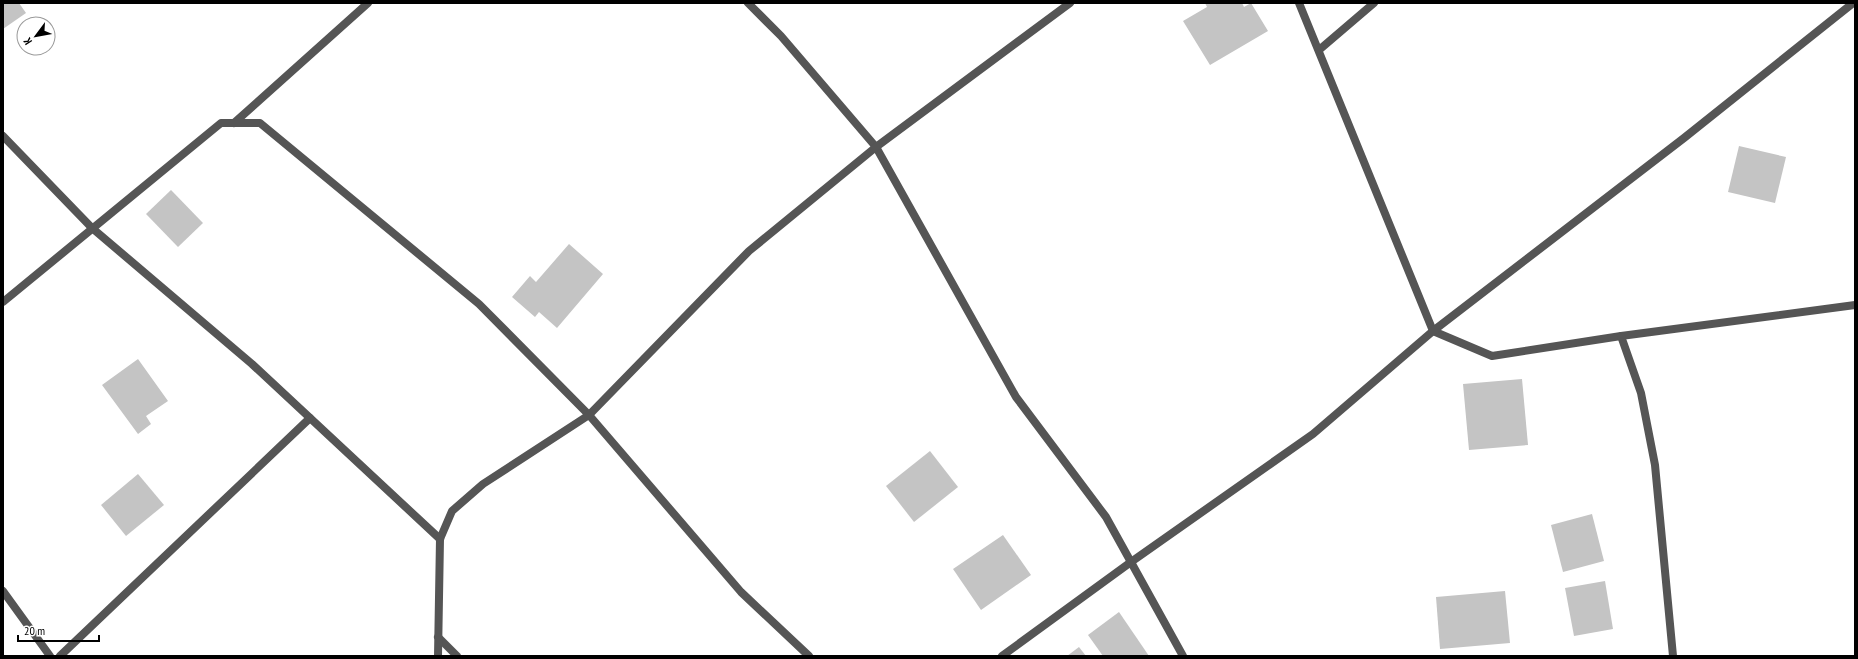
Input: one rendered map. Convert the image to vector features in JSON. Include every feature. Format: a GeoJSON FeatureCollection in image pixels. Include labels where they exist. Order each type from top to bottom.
{"type":"FeatureCollection","features":[{"type":"Feature","properties":{"kind":"street"},"geometry":{"type":"LineString","coordinates":[[234,123],[368,3]]}},
{"type":"Feature","properties":{"kind":"street"},"geometry":{"type":"LineString","coordinates":[[748,3],[781,36],[876,147],[1016,396],[1106,517],[1183,656]]}},
{"type":"Feature","properties":{"kind":"street"},"geometry":{"type":"LineString","coordinates":[[438,656],[440,538],[452,511],[483,484],[589,415],[749,252],[876,147],[1070,3]]}},
{"type":"Feature","properties":{"kind":"street"},"geometry":{"type":"LineString","coordinates":[[1299,3],[1433,331],[1492,356],[1621,336],[1855,306]]}},
{"type":"Feature","properties":{"kind":"street"},"geometry":{"type":"LineString","coordinates":[[1318,50],[1374,3]]}},
{"type":"Feature","properties":{"kind":"street"},"geometry":{"type":"LineString","coordinates":[[1002,656],[1131,562],[1312,434],[1433,331],[1684,138],[1853,3]]}},
{"type":"Feature","properties":{"kind":"street"},"geometry":{"type":"LineString","coordinates":[[3,302],[221,123],[260,123],[480,304],[589,415],[741,592],[809,656]]}},
{"type":"Feature","properties":{"kind":"street"},"geometry":{"type":"LineString","coordinates":[[3,136],[92,228],[252,364],[440,538]]}},
{"type":"Feature","properties":{"kind":"street"},"geometry":{"type":"LineString","coordinates":[[1621,336],[1641,393],[1655,466],[1673,656]]}},
{"type":"Feature","properties":{"kind":"street"},"geometry":{"type":"LineString","coordinates":[[60,656],[310,418]]}},
{"type":"Feature","properties":{"kind":"street"},"geometry":{"type":"LineString","coordinates":[[3,591],[50,656]]}},
{"type":"Feature","properties":{"kind":"street"},"geometry":{"type":"LineString","coordinates":[[438,637],[457,656]]}},
{"type":"Feature","properties":{"kind":"building"},"geometry":{"type":"Polygon","coordinates":[[[3,3],[19,3],[26,13],[22,16],[16,16],[16,20],[3,29],[3,3]]]}},
{"type":"Feature","properties":{"kind":"building"},"geometry":{"type":"Polygon","coordinates":[[[1205,3],[1242,3],[1244,7],[1251,3],[1268,31],[1210,65],[1183,21],[1207,7],[1205,3]]]}},
{"type":"Feature","properties":{"kind":"building"},"geometry":{"type":"Polygon","coordinates":[[[1739,146],[1786,157],[1775,203],[1728,192],[1739,146]]]}},
{"type":"Feature","properties":{"kind":"building"},"geometry":{"type":"Polygon","coordinates":[[[171,190],[203,223],[178,247],[146,214],[171,190]]]}},
{"type":"Feature","properties":{"kind":"building"},"geometry":{"type":"Polygon","coordinates":[[[569,244],[603,274],[557,328],[539,312],[535,317],[512,297],[530,276],[536,282],[569,244]]]}},
{"type":"Feature","properties":{"kind":"building"},"geometry":{"type":"Polygon","coordinates":[[[138,359],[168,401],[146,416],[151,424],[138,434],[102,385],[138,359]]]}},
{"type":"Feature","properties":{"kind":"building"},"geometry":{"type":"Polygon","coordinates":[[[1522,379],[1528,445],[1469,450],[1463,384],[1522,379]]]}},
{"type":"Feature","properties":{"kind":"building"},"geometry":{"type":"Polygon","coordinates":[[[930,451],[958,487],[914,522],[886,486],[930,451]]]}},
{"type":"Feature","properties":{"kind":"building"},"geometry":{"type":"Polygon","coordinates":[[[138,474],[164,505],[126,536],[101,505],[138,474]]]}},
{"type":"Feature","properties":{"kind":"building"},"geometry":{"type":"Polygon","coordinates":[[[1592,514],[1604,561],[1563,572],[1551,525],[1592,514]]]}},
{"type":"Feature","properties":{"kind":"building"},"geometry":{"type":"Polygon","coordinates":[[[1003,535],[1031,575],[981,610],[953,569],[1003,535]]]}},
{"type":"Feature","properties":{"kind":"building"},"geometry":{"type":"Polygon","coordinates":[[[1605,581],[1613,629],[1574,636],[1565,588],[1605,581]]]}},
{"type":"Feature","properties":{"kind":"building"},"geometry":{"type":"Polygon","coordinates":[[[1505,591],[1510,643],[1440,649],[1436,597],[1505,591]]]}},
{"type":"Feature","properties":{"kind":"building"},"geometry":{"type":"Polygon","coordinates":[[[1119,612],[1149,656],[1103,656],[1088,635],[1119,612]]]}},
{"type":"Feature","properties":{"kind":"building"},"geometry":{"type":"Polygon","coordinates":[[[1079,647],[1086,656],[1067,656],[1079,647]]]}}]}
